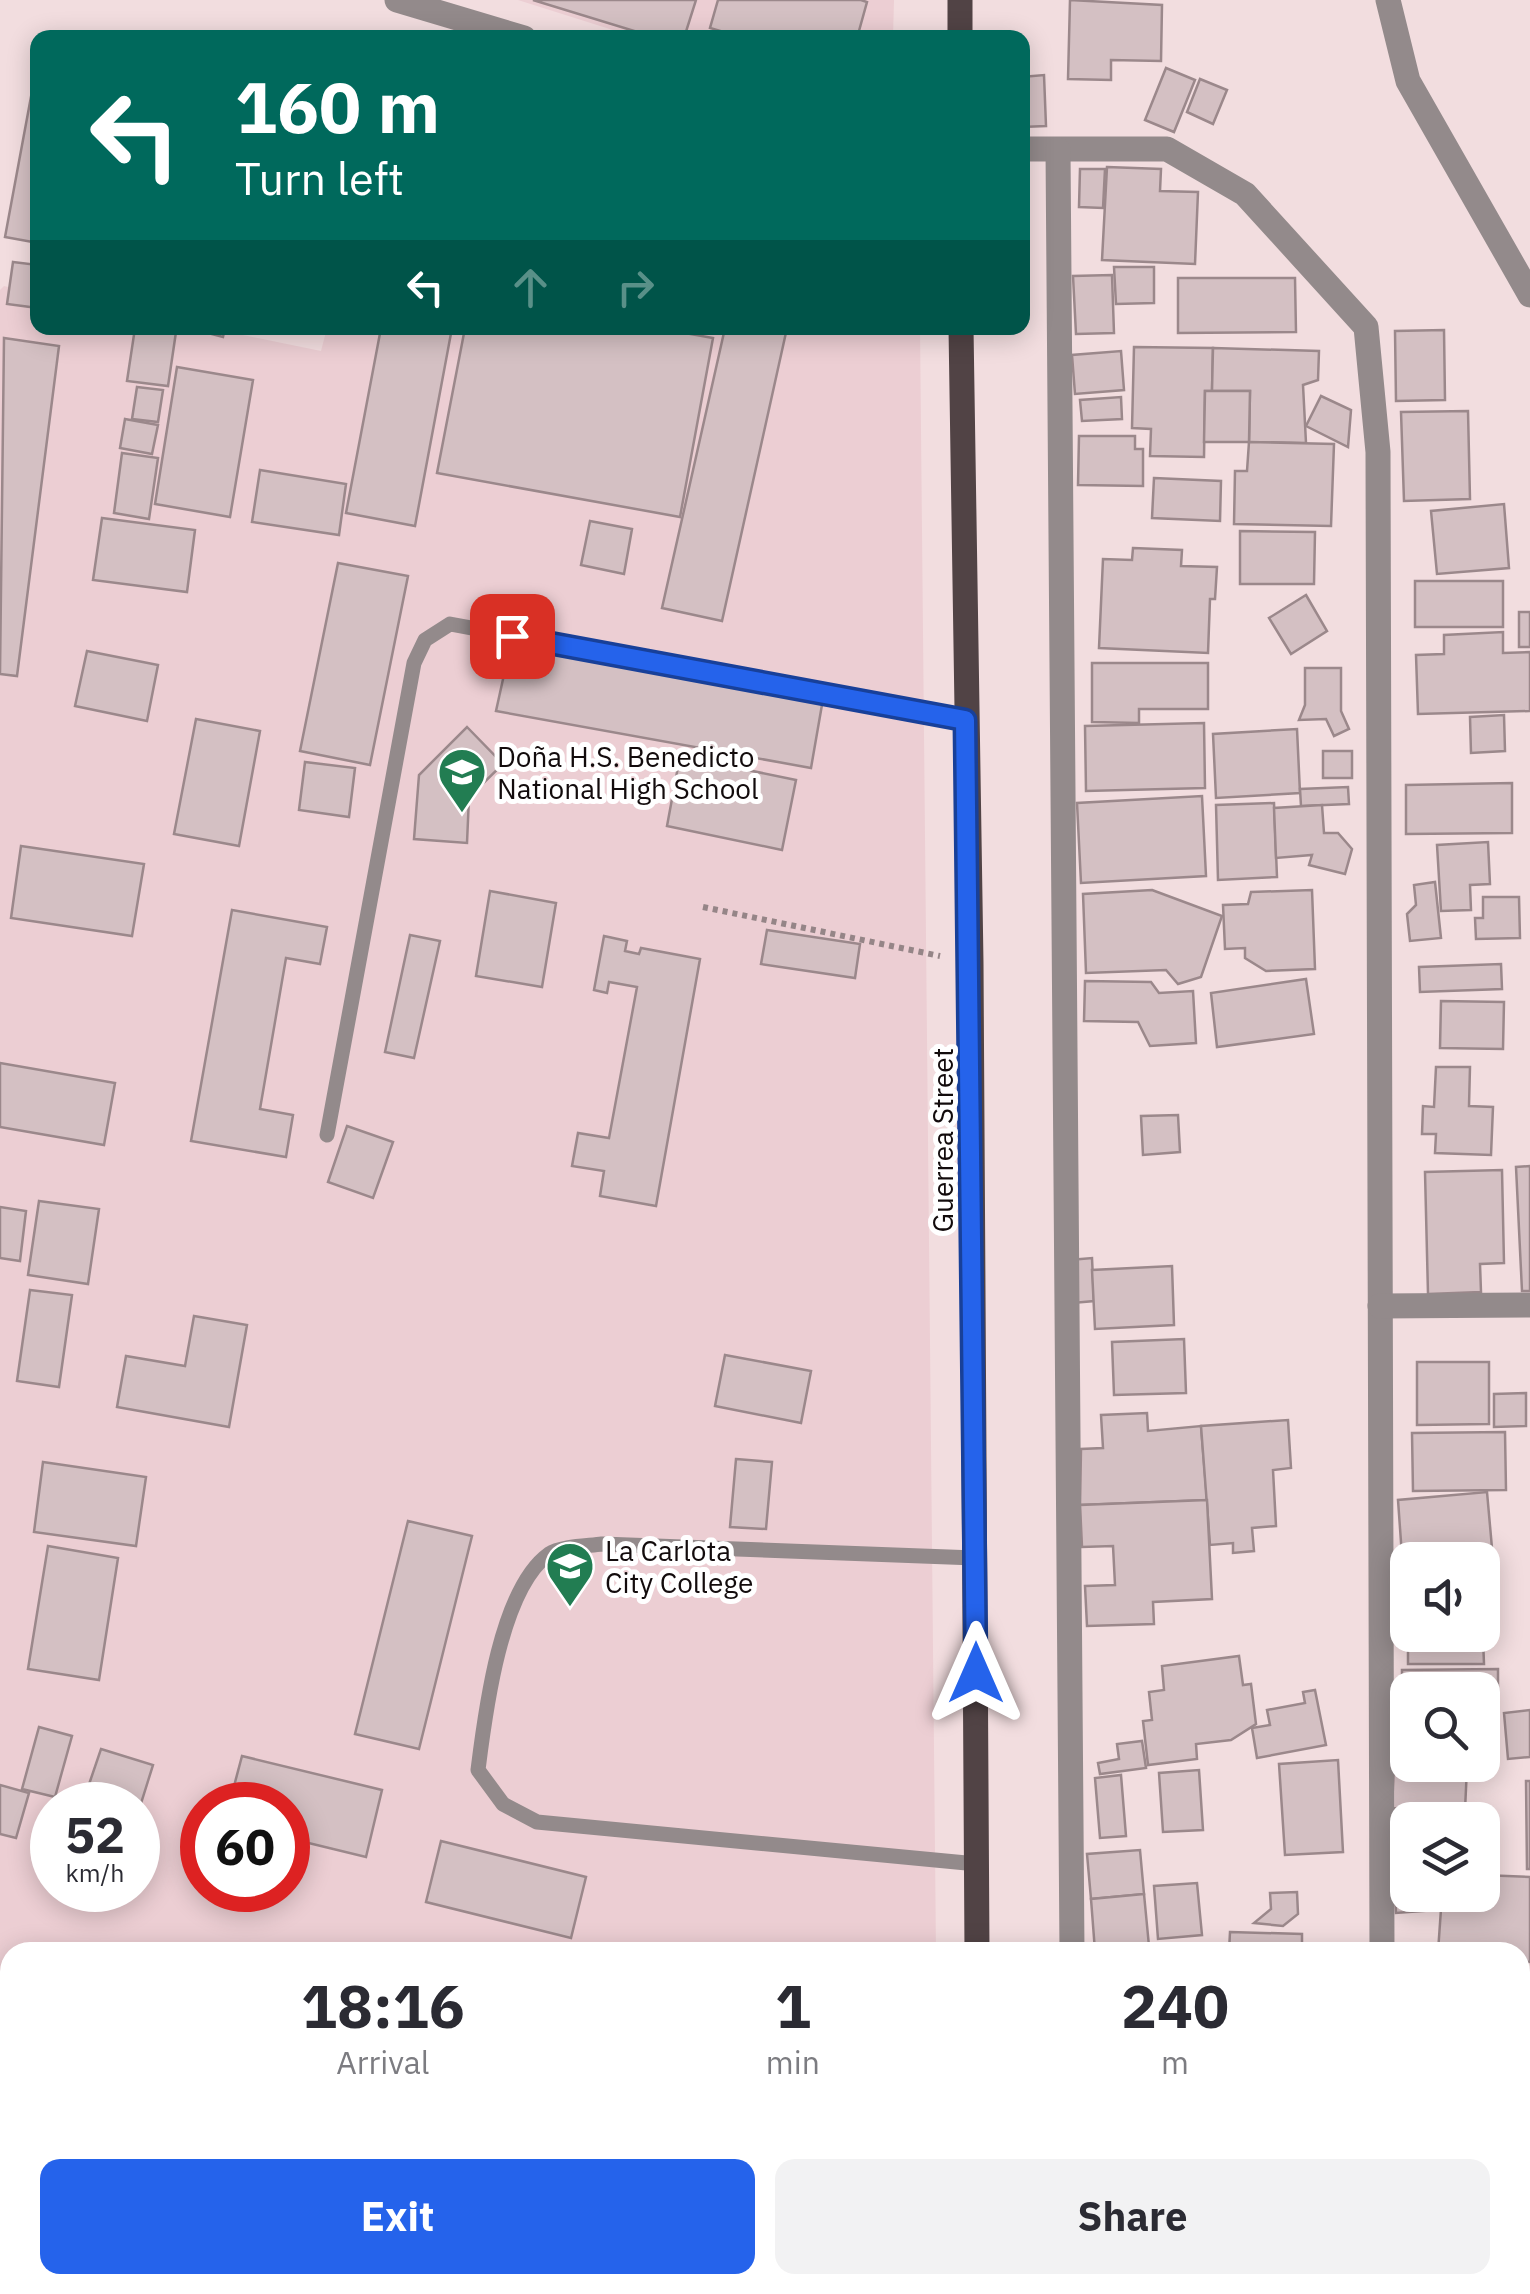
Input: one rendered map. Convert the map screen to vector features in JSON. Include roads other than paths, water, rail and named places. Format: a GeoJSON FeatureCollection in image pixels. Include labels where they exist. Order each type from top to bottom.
{"type":"FeatureCollection","features":[{"type":"Feature","properties":{"kind":"main road"},"geometry":{"type":"LineString","coordinates":[[960,0],[960,30]]}},
{"type":"Feature","properties":{"kind":"main road","name":"Guerrea Street"},"geometry":{"type":"LineString","coordinates":[[960,335],[971,963],[977,1942]]}},
{"type":"Feature","properties":{"kind":"street"},"geometry":{"type":"LineString","coordinates":[[397,0],[497,30]]}},
{"type":"Feature","properties":{"kind":"street"},"geometry":{"type":"LineString","coordinates":[[1388,0],[1408,81],[1530,295]]}},
{"type":"Feature","properties":{"kind":"street"},"geometry":{"type":"LineString","coordinates":[[1030,148],[1167,148],[1245,194],[1366,327],[1378,452],[1382,1942]]}},
{"type":"Feature","properties":{"kind":"street"},"geometry":{"type":"LineString","coordinates":[[1058,150],[1072,1942]]}},
{"type":"Feature","properties":{"kind":"street"},"geometry":{"type":"LineString","coordinates":[[1380,1306],[1530,1305]]}},
{"type":"Feature","properties":{"kind":"lane"},"geometry":{"type":"LineString","coordinates":[[327,1135],[414,663],[425,640],[450,624],[965,720]]}},
{"type":"Feature","properties":{"kind":"lane"},"geometry":{"type":"LineString","coordinates":[[975,1558],[602,1544],[551,1553],[519,1590],[486,1708],[478,1770],[503,1804],[537,1822],[976,1864]]}},
{"type":"Feature","properties":{"kind":"place","name":"Doña H.S. Benedicto National High School"},"geometry":{"type":"Point","coordinates":[462,814]}},
{"type":"Feature","properties":{"kind":"place","name":"La Carlota City College"},"geometry":{"type":"Point","coordinates":[570,1608]}}]}
